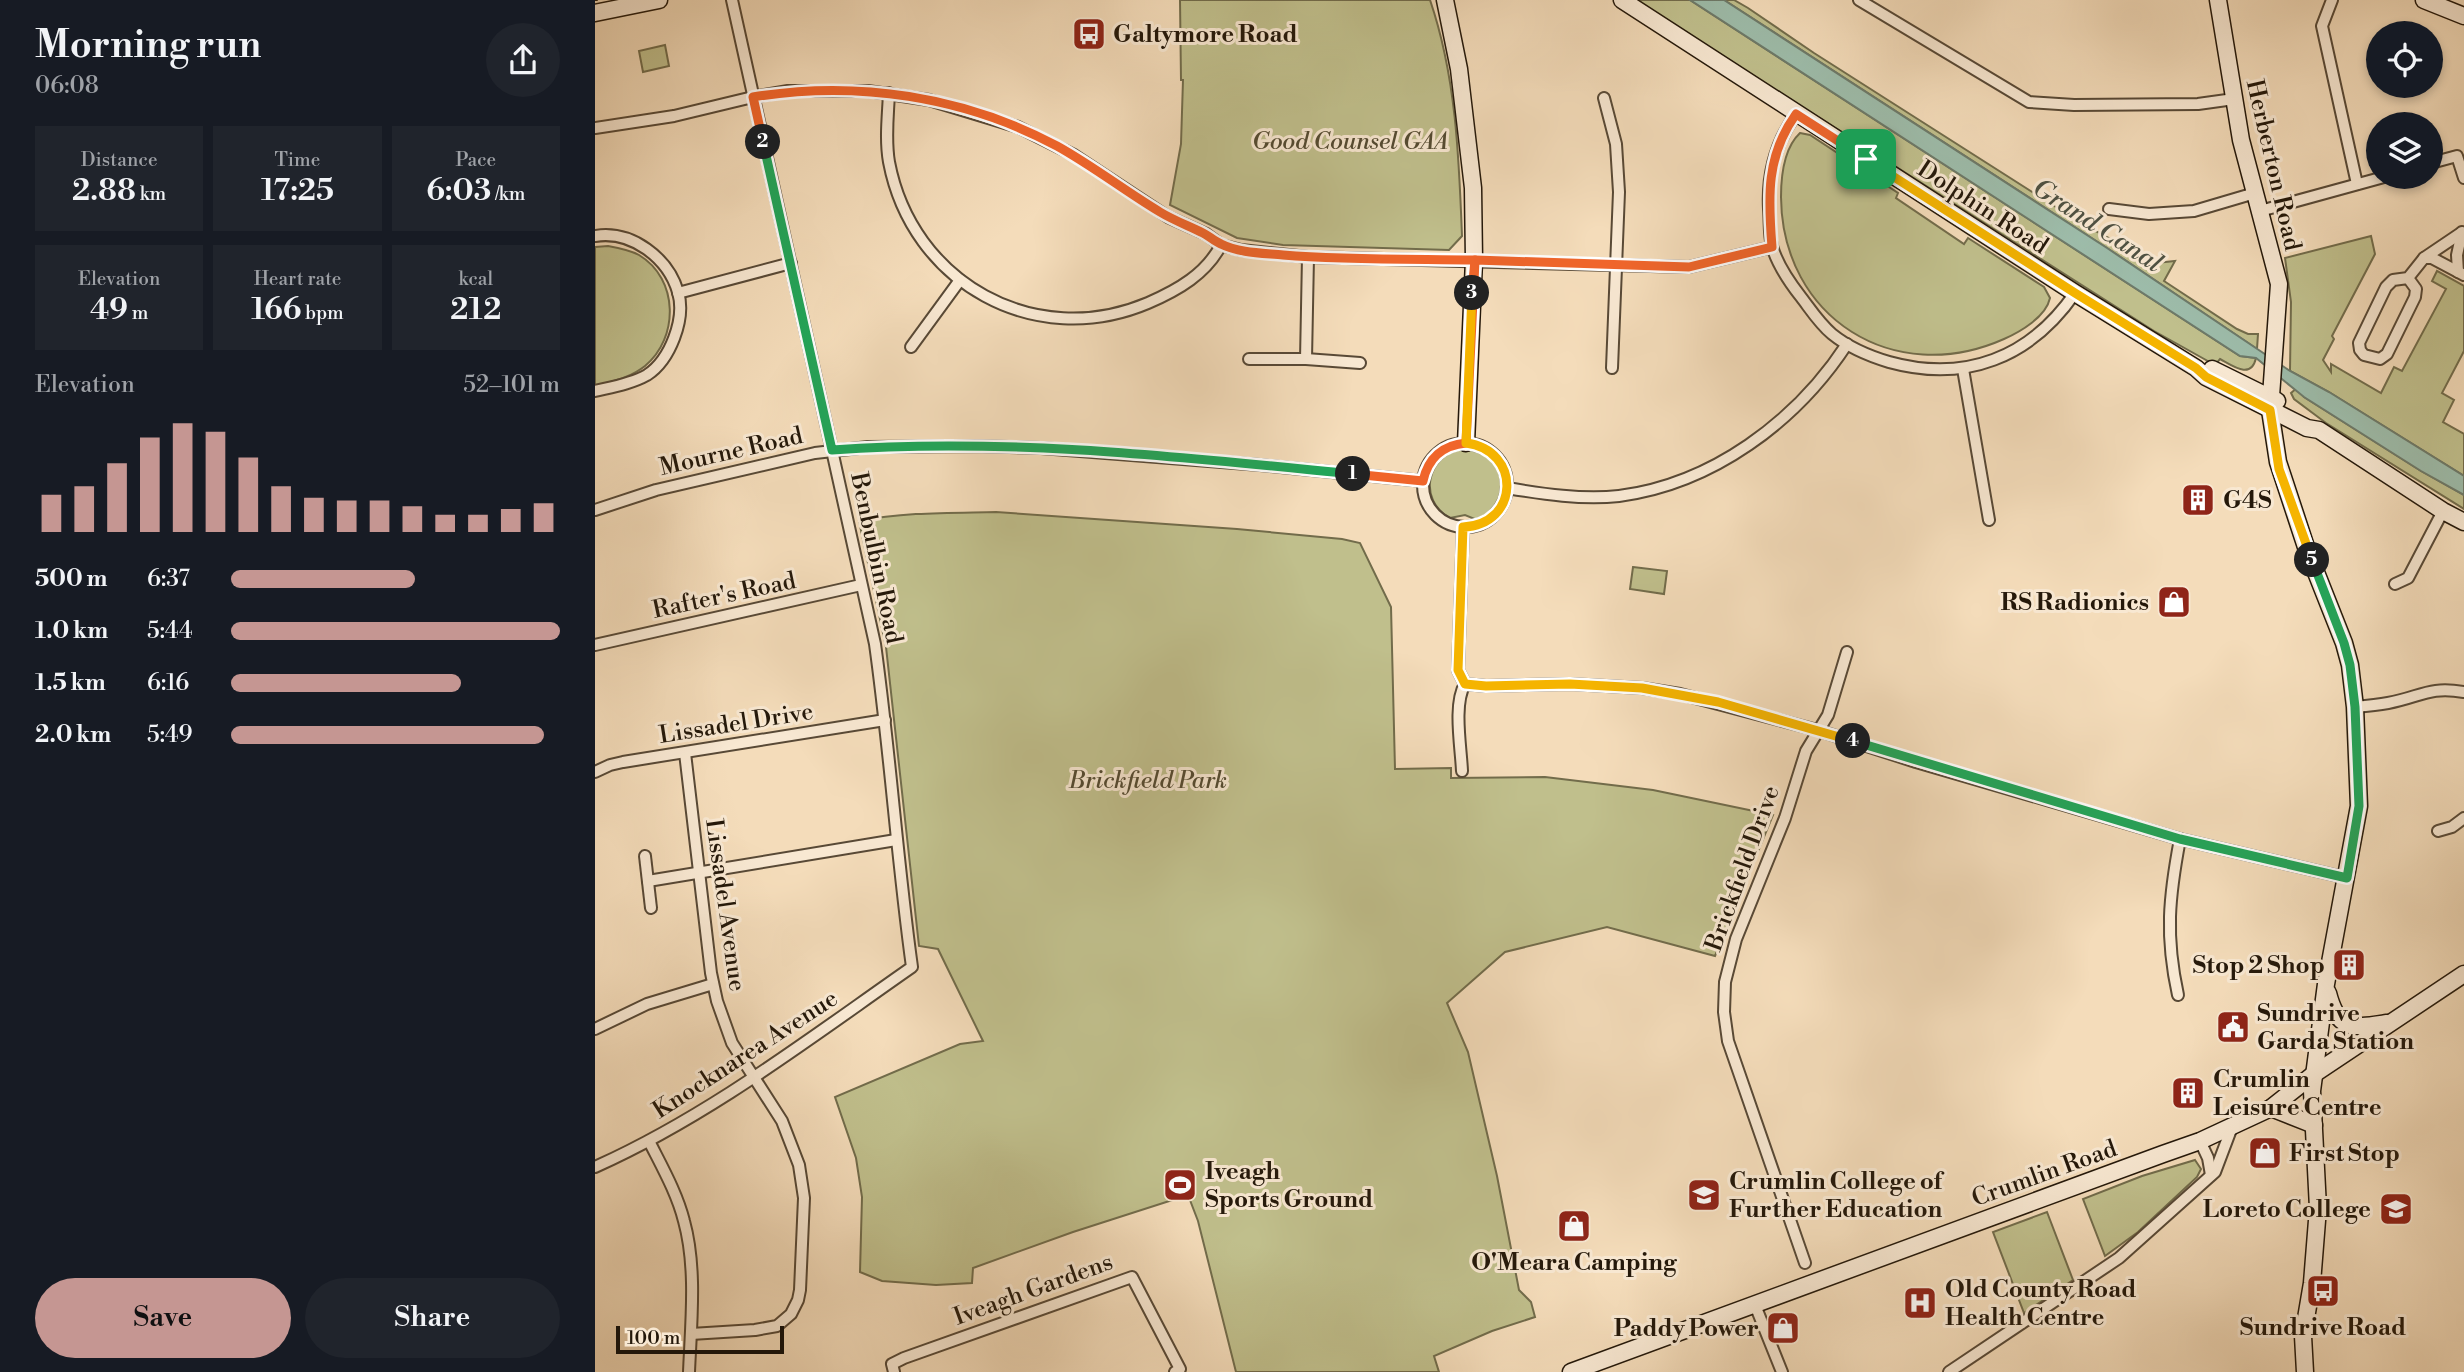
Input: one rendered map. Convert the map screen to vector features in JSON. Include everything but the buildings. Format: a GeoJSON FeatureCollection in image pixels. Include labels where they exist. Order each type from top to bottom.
{"type":"FeatureCollection","features":[{"type":"Feature","properties":{"kind":"main road"},"geometry":{"type":"LineString","coordinates":[[595,13],[659,0]]}},
{"type":"Feature","properties":{"kind":"main road"},"geometry":{"type":"LineString","coordinates":[[1445,0],[1465,109],[1473,188],[1475,260],[1466,443]]}},
{"type":"Feature","properties":{"kind":"main road","name":"Dolphin Road"},"geometry":{"type":"LineString","coordinates":[[1622,0],[2075,293],[2196,368],[2206,377],[2271,396],[2313,421],[2319,430],[2442,511],[2464,522]]}},
{"type":"Feature","properties":{"kind":"main road","name":"Herberton Road"},"geometry":{"type":"LineString","coordinates":[[2218,0],[2241,140],[2279,284],[2271,396]]}},
{"type":"Feature","properties":{"kind":"main road"},"geometry":{"type":"LineString","coordinates":[[2424,0],[2459,9]]}},
{"type":"Feature","properties":{"kind":"main road"},"geometry":{"type":"LineString","coordinates":[[2271,396],[2279,469],[2350,665],[2355,707],[2359,806],[2326,984],[2314,1074],[2312,1107],[2318,1208],[2312,1283],[2303,1336],[2305,1372]]}},
{"type":"Feature","properties":{"kind":"main road","name":"Crumlin Road"},"geometry":{"type":"LineString","coordinates":[[1571,1372],[2232,1127],[2271,1108],[2314,1074],[2464,974]]}},
{"type":"Feature","properties":{"kind":"main road"},"geometry":{"type":"LineString","coordinates":[[2326,984],[2332,1009],[2337,1017],[2350,1026],[2357,1028],[2393,1022]]}},
{"type":"Feature","properties":{"kind":"main road"},"geometry":{"type":"LineString","coordinates":[[2271,1108],[2314,1125]]}},
{"type":"Feature","properties":{"kind":"street","name":"Benbulbin Road"},"geometry":{"type":"LineString","coordinates":[[732,0],[875,644],[912,967]]}},
{"type":"Feature","properties":{"kind":"street"},"geometry":{"type":"LineString","coordinates":[[1859,0],[2029,102],[2074,105],[2187,104],[2234,99]]}},
{"type":"Feature","properties":{"kind":"street"},"geometry":{"type":"LineString","coordinates":[[2332,0],[2322,26],[2357,184]]}},
{"type":"Feature","properties":{"kind":"street"},"geometry":{"type":"LineString","coordinates":[[595,128],[674,116],[753,97],[817,90],[889,93],[951,106],[1018,127],[1065,150],[1161,213],[1221,244],[1249,251],[1308,257],[1689,267],[1772,247]]}},
{"type":"Feature","properties":{"kind":"street"},"geometry":{"type":"LineString","coordinates":[[889,93],[887,145],[892,173],[901,202],[915,231],[930,252],[960,280],[988,298],[1022,313],[1049,318],[1104,317],[1143,305],[1188,282],[1211,262],[1221,244]]}},
{"type":"Feature","properties":{"kind":"street"},"geometry":{"type":"LineString","coordinates":[[1604,98],[1616,144],[1619,192],[1612,368]]}},
{"type":"Feature","properties":{"kind":"street"},"geometry":{"type":"LineString","coordinates":[[1796,114],[1779,140],[1772,168],[1769,199],[1772,247],[1790,283],[1818,321],[1847,344],[1883,360],[1924,370],[1963,369],[1994,361],[2019,348],[2052,323],[2075,293]]}},
{"type":"Feature","properties":{"kind":"street"},"geometry":{"type":"LineString","coordinates":[[2443,160],[2457,156],[2464,178]]}},
{"type":"Feature","properties":{"kind":"street"},"geometry":{"type":"LineString","coordinates":[[2260,211],[2366,182]]}},
{"type":"Feature","properties":{"kind":"street"},"geometry":{"type":"LineString","coordinates":[[2109,208],[2150,214],[2194,211],[2255,193]]}},
{"type":"Feature","properties":{"kind":"street"},"geometry":{"type":"LineString","coordinates":[[2408,278],[2416,289],[2415,297],[2387,354],[2380,359],[2364,355],[2359,343],[2386,287],[2393,280],[2408,278],[2424,258],[2463,232]]}},
{"type":"Feature","properties":{"kind":"street"},"geometry":{"type":"LineString","coordinates":[[2461,273],[2457,255],[2463,232]]}},
{"type":"Feature","properties":{"kind":"street"},"geometry":{"type":"LineString","coordinates":[[595,236],[610,236],[650,250],[665,268],[678,293],[679,315],[676,332],[661,361],[648,374],[633,382],[595,391]]}},
{"type":"Feature","properties":{"kind":"street"},"geometry":{"type":"LineString","coordinates":[[1307,359],[1308,257]]}},
{"type":"Feature","properties":{"kind":"street"},"geometry":{"type":"LineString","coordinates":[[2424,258],[2432,258],[2461,273]]}},
{"type":"Feature","properties":{"kind":"street"},"geometry":{"type":"LineString","coordinates":[[678,293],[791,263]]}},
{"type":"Feature","properties":{"kind":"street"},"geometry":{"type":"LineString","coordinates":[[911,347],[960,280]]}},
{"type":"Feature","properties":{"kind":"street"},"geometry":{"type":"LineString","coordinates":[[1507,488],[1570,496],[1618,496],[1674,482],[1725,459],[1773,427],[1816,386],[1847,344]]}},
{"type":"Feature","properties":{"kind":"street"},"geometry":{"type":"LineString","coordinates":[[1249,359],[1360,363]]}},
{"type":"Feature","properties":{"kind":"street"},"geometry":{"type":"LineString","coordinates":[[1963,369],[1989,520]]}},
{"type":"Feature","properties":{"kind":"street"},"geometry":{"type":"LineString","coordinates":[[1466,443],[1485,448],[1499,461],[1504,469],[1507,488],[1502,506],[1496,514],[1481,524],[1463,527],[1444,522],[1430,509],[1423,481],[1434,457],[1449,447],[1466,443]]}},
{"type":"Feature","properties":{"kind":"street","name":"Mourne Road"},"geometry":{"type":"LineString","coordinates":[[595,510],[656,490],[832,450],[914,446],[1041,448],[1423,481]]}},
{"type":"Feature","properties":{"kind":"street"},"geometry":{"type":"LineString","coordinates":[[2395,584],[2408,578],[2442,511]]}},
{"type":"Feature","properties":{"kind":"street"},"geometry":{"type":"LineString","coordinates":[[1463,527],[1458,670],[1465,684]]}},
{"type":"Feature","properties":{"kind":"street","name":"Rafter's Road"},"geometry":{"type":"LineString","coordinates":[[595,645],[861,586]]}},
{"type":"Feature","properties":{"kind":"street","name":"Brickfield Drive"},"geometry":{"type":"LineString","coordinates":[[1805,1263],[1728,1041],[1724,1013],[1727,969],[1736,939],[1785,818],[1806,751],[1828,715],[1847,652]]}},
{"type":"Feature","properties":{"kind":"street"},"geometry":{"type":"LineString","coordinates":[[1465,684],[1570,684],[1642,688],[1718,702],[2180,839],[2347,878]]}},
{"type":"Feature","properties":{"kind":"street"},"geometry":{"type":"LineString","coordinates":[[1462,771],[1459,713],[1460,695],[1465,684]]}},
{"type":"Feature","properties":{"kind":"street"},"geometry":{"type":"LineString","coordinates":[[2355,707],[2387,703],[2423,691],[2444,689],[2464,692]]}},
{"type":"Feature","properties":{"kind":"street","name":"Lissadel Drive"},"geometry":{"type":"LineString","coordinates":[[595,772],[610,765],[884,720]]}},
{"type":"Feature","properties":{"kind":"street","name":"Lissadel Avenue"},"geometry":{"type":"LineString","coordinates":[[685,752],[713,984],[727,1033],[782,1121],[799,1165],[804,1198],[798,1300],[785,1321],[771,1328],[691,1334]]}},
{"type":"Feature","properties":{"kind":"street"},"geometry":{"type":"LineString","coordinates":[[2438,831],[2452,827],[2464,818]]}},
{"type":"Feature","properties":{"kind":"street"},"geometry":{"type":"LineString","coordinates":[[2178,995],[2171,952],[2168,906],[2180,839]]}},
{"type":"Feature","properties":{"kind":"street"},"geometry":{"type":"LineString","coordinates":[[648,881],[896,840]]}},
{"type":"Feature","properties":{"kind":"street"},"geometry":{"type":"LineString","coordinates":[[645,856],[651,908]]}},
{"type":"Feature","properties":{"kind":"street","name":"Knocknarea Avenue"},"geometry":{"type":"LineString","coordinates":[[595,1167],[649,1142],[754,1077],[912,967]]}},
{"type":"Feature","properties":{"kind":"street"},"geometry":{"type":"LineString","coordinates":[[595,1029],[664,998],[713,984]]}},
{"type":"Feature","properties":{"kind":"street"},"geometry":{"type":"LineString","coordinates":[[1949,1372],[2119,1258],[2211,1175],[2220,1163],[2232,1127]]}},
{"type":"Feature","properties":{"kind":"street"},"geometry":{"type":"LineString","coordinates":[[2200,1140],[2208,1158],[2211,1175]]}},
{"type":"Feature","properties":{"kind":"street"},"geometry":{"type":"LineString","coordinates":[[649,1142],[685,1221],[690,1268],[689,1372]]}},
{"type":"Feature","properties":{"kind":"street","name":"Iveagh Gardens"},"geometry":{"type":"LineString","coordinates":[[894,1372],[892,1364],[904,1358],[1132,1277],[1180,1369],[1175,1372]]}},
{"type":"Feature","properties":{"kind":"street"},"geometry":{"type":"LineString","coordinates":[[1755,1305],[1781,1372]]}},
{"type":"Feature","properties":{"kind":"green space","name":"Good Counsel GAA"},"geometry":{"type":"Polygon","coordinates":[[[1180,0],[1430,0],[1451,87],[1462,236],[1449,250],[1283,245],[1237,238],[1170,205],[1181,144],[1183,80],[1180,0]]]}},
{"type":"Feature","properties":{"kind":"green space"},"geometry":{"type":"Polygon","coordinates":[[[1634,0],[1690,0],[2240,356],[2256,358],[2254,365],[2246,370],[2220,359],[2215,365],[2154,331],[1634,0]]]}},
{"type":"Feature","properties":{"kind":"green space"},"geometry":{"type":"Polygon","coordinates":[[[1724,0],[1734,0],[1748,8],[2084,225],[2156,263],[2175,261],[2164,281],[2237,329],[2248,334],[2258,334],[2257,349],[2107,248],[1724,0]]]}},
{"type":"Feature","properties":{"kind":"green space"},"geometry":{"type":"Polygon","coordinates":[[[665,45],[669,66],[643,72],[639,51],[665,45]]]}},
{"type":"Feature","properties":{"kind":"green space"},"geometry":{"type":"Polygon","coordinates":[[[1800,133],[1810,135],[1898,193],[1896,198],[1964,244],[1968,238],[2044,287],[2050,298],[2048,305],[2025,328],[2004,339],[1963,352],[1923,354],[1885,348],[1852,332],[1823,308],[1801,277],[1786,240],[1781,197],[1783,171],[1790,146],[1800,133]]]}},
{"type":"Feature","properties":{"kind":"green space"},"geometry":{"type":"Polygon","coordinates":[[[2371,236],[2375,254],[2332,336],[2334,339],[2323,360],[2331,372],[2331,364],[2381,393],[2394,367],[2402,371],[2446,289],[2432,281],[2437,271],[2464,286],[2464,351],[2442,393],[2454,400],[2443,422],[2464,434],[2464,476],[2329,392],[2290,371],[2291,302],[2285,258],[2371,236]]]}},
{"type":"Feature","properties":{"kind":"green space"},"geometry":{"type":"Polygon","coordinates":[[[608,246],[636,253],[652,266],[662,279],[667,293],[669,325],[656,354],[645,366],[615,381],[595,386],[595,247],[608,246]]]}},
{"type":"Feature","properties":{"kind":"green space"},"geometry":{"type":"Polygon","coordinates":[[[2297,388],[2304,397],[2464,495],[2464,509],[2326,423],[2294,399],[2291,393],[2297,388]]]}},
{"type":"Feature","properties":{"kind":"green space"},"geometry":{"type":"Polygon","coordinates":[[[1462,449],[1478,452],[1490,459],[1503,479],[1499,502],[1477,520],[1465,515],[1450,518],[1440,510],[1430,490],[1434,469],[1441,460],[1462,449]]]}},
{"type":"Feature","properties":{"kind":"green space","name":"Brickfield Park"},"geometry":{"type":"Polygon","coordinates":[[[996,512],[1237,529],[1360,543],[1391,607],[1395,769],[1451,768],[1451,778],[1545,777],[1653,790],[1773,815],[1715,956],[1607,927],[1505,952],[1447,1003],[1468,1052],[1497,1176],[1519,1290],[1531,1302],[1535,1317],[1492,1331],[1434,1356],[1439,1372],[1236,1372],[1198,1221],[1188,1195],[973,1268],[972,1283],[936,1285],[882,1281],[860,1272],[862,1197],[856,1158],[835,1097],[960,1044],[983,1041],[938,949],[919,946],[886,647],[859,521],[910,514],[996,512]]]}},
{"type":"Feature","properties":{"kind":"green space"},"geometry":{"type":"Polygon","coordinates":[[[1633,567],[1667,571],[1664,594],[1630,589],[1633,567]]]}},
{"type":"Feature","properties":{"kind":"green space"},"geometry":{"type":"Polygon","coordinates":[[[2195,1160],[2201,1169],[2197,1177],[2138,1232],[2105,1256],[2083,1199],[2142,1176],[2195,1160]]]}},
{"type":"Feature","properties":{"kind":"green space"},"geometry":{"type":"Polygon","coordinates":[[[2047,1212],[2073,1280],[2024,1313],[1993,1232],[2047,1212]]]}},
{"type":"Feature","properties":{"kind":"shaded area"},"geometry":{"type":"Polygon","coordinates":[[[1690,0],[1724,0],[2107,248],[2290,371],[2329,392],[2464,476],[2464,495],[2304,397],[2256,358],[2240,356],[1690,0]]]}},
{"type":"Feature","properties":{"kind":"place","name":"Galtymore Road"},"geometry":{"type":"Point","coordinates":[1089,34]}},
{"type":"Feature","properties":{"kind":"place","name":"G4S"},"geometry":{"type":"Point","coordinates":[2198,500]}},
{"type":"Feature","properties":{"kind":"place","name":"RS Radionics"},"geometry":{"type":"Point","coordinates":[2174,602]}},
{"type":"Feature","properties":{"kind":"place","name":"Stop 2 Shop"},"geometry":{"type":"Point","coordinates":[2349,965]}},
{"type":"Feature","properties":{"kind":"place","name":"Sundrive Garda Station"},"geometry":{"type":"Point","coordinates":[2233,1027]}},
{"type":"Feature","properties":{"kind":"place","name":"Crumlin Leisure Centre"},"geometry":{"type":"Point","coordinates":[2188,1093]}},
{"type":"Feature","properties":{"kind":"place","name":"First Stop"},"geometry":{"type":"Point","coordinates":[2265,1153]}},
{"type":"Feature","properties":{"kind":"place","name":"Iveagh Sports Ground"},"geometry":{"type":"Point","coordinates":[1180,1185]}},
{"type":"Feature","properties":{"kind":"place","name":"Crumlin College of Further Education"},"geometry":{"type":"Point","coordinates":[1704,1195]}},
{"type":"Feature","properties":{"kind":"place","name":"Loreto College"},"geometry":{"type":"Point","coordinates":[2396,1209]}},
{"type":"Feature","properties":{"kind":"place","name":"O'Meara Camping"},"geometry":{"type":"Point","coordinates":[1574,1226]}},
{"type":"Feature","properties":{"kind":"place","name":"Sundrive Road"},"geometry":{"type":"Point","coordinates":[2323,1291]}},
{"type":"Feature","properties":{"kind":"place","name":"Old County Road Health Centre"},"geometry":{"type":"Point","coordinates":[1920,1303]}},
{"type":"Feature","properties":{"kind":"place","name":"Paddy Power"},"geometry":{"type":"Point","coordinates":[1783,1328]}},
{"type":"Feature","properties":{"kind":"route"},"geometry":{"type":"LineString","coordinates":[[1866,159],[1796,114],[1779,140],[1772,168],[1769,199],[1772,247],[1724,260],[1689,267],[1475,260],[1466,443],[1449,447],[1434,457],[1423,481],[1041,448],[902,446],[832,450],[753,97],[788,91],[868,91],[908,95],[973,112],[1018,127],[1056,145],[1168,217],[1206,234],[1221,244],[1241,250],[1308,257],[1475,260],[1473,275],[1466,443],[1476,444],[1493,454],[1504,469],[1507,488],[1502,506],[1496,514],[1481,524],[1463,527],[1458,670],[1465,684],[1570,684],[1642,688],[1718,702],[2180,839],[2347,878],[2359,806],[2355,707],[2350,665],[2336,620],[2306,547],[2279,469],[2270,410],[2206,377],[2196,368],[1866,159]]}},
{"type":"Feature","properties":{"kind":"water label","name":"Grand Canal"},"geometry":{"type":"Point","coordinates":[2098,225]}}]}
